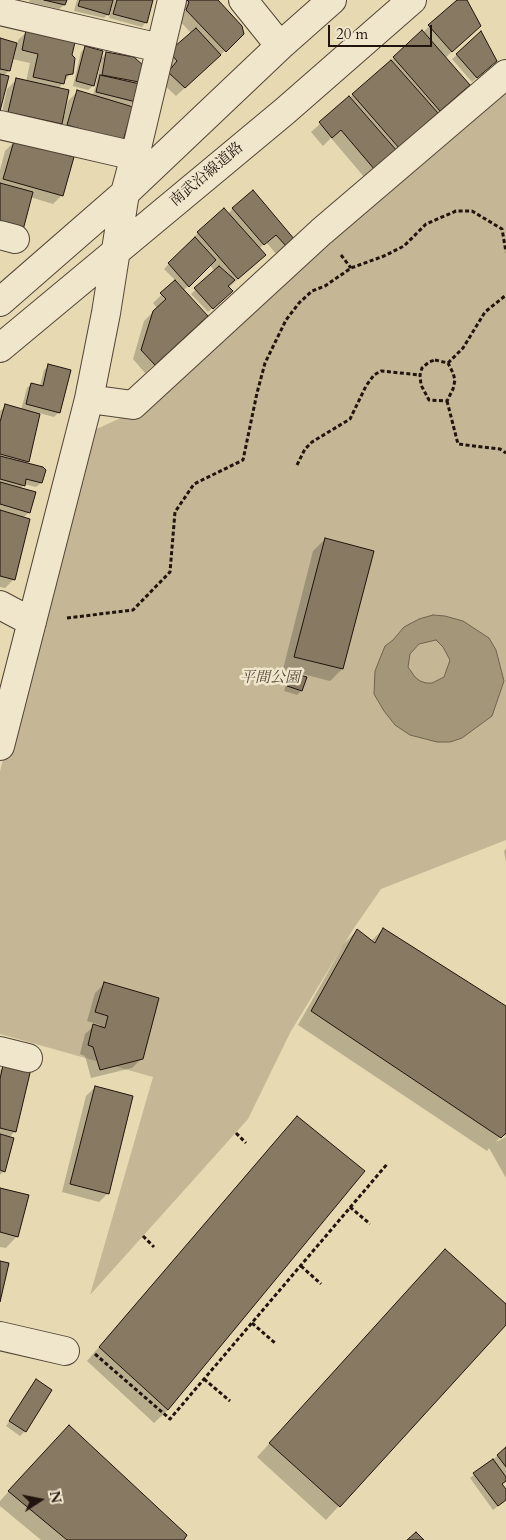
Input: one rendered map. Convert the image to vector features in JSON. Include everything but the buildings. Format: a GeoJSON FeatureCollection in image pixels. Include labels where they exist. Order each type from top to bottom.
{"type":"FeatureCollection","features":[{"type":"Feature","properties":{"kind":"street"},"geometry":{"type":"LineString","coordinates":[[0,746],[89,399],[106,313],[124,193],[135,156],[172,0]]}},
{"type":"Feature","properties":{"kind":"street"},"geometry":{"type":"LineString","coordinates":[[243,0],[280,46]]}},
{"type":"Feature","properties":{"kind":"street"},"geometry":{"type":"LineString","coordinates":[[0,302],[124,193],[280,46],[332,0]]}},
{"type":"Feature","properties":{"kind":"street","name":"南武沿線道路"},"geometry":{"type":"LineString","coordinates":[[0,348],[285,111],[412,0]]}},
{"type":"Feature","properties":{"kind":"street"},"geometry":{"type":"LineString","coordinates":[[0,12],[160,48]]}},
{"type":"Feature","properties":{"kind":"street"},"geometry":{"type":"LineString","coordinates":[[89,399],[133,404],[321,232],[506,74]]}},
{"type":"Feature","properties":{"kind":"street"},"geometry":{"type":"LineString","coordinates":[[0,125],[135,156]]}},
{"type":"Feature","properties":{"kind":"street"},"geometry":{"type":"LineString","coordinates":[[0,604],[32,622]]}},
{"type":"Feature","properties":{"kind":"street"},"geometry":{"type":"LineString","coordinates":[[0,1052],[28,1058]]}},
{"type":"Feature","properties":{"kind":"street"},"geometry":{"type":"LineString","coordinates":[[0,1336],[78,1350]]}},
{"type":"Feature","properties":{"kind":"path"},"geometry":{"type":"LineString","coordinates":[[32,622],[133,610],[170,572],[175,512],[194,484],[243,460],[265,362],[286,320],[299,303],[312,291],[325,286],[351,268],[384,256],[404,246],[426,224],[456,211],[472,211],[504,228],[506,252]]}},
{"type":"Feature","properties":{"kind":"path"},"geometry":{"type":"LineString","coordinates":[[448,364],[463,348],[485,312],[506,295]]}},
{"type":"Feature","properties":{"kind":"path"},"geometry":{"type":"LineString","coordinates":[[447,401],[428,400],[424,394],[420,375],[422,368],[429,362],[435,360],[448,364],[453,373],[455,380],[447,401],[458,444],[500,449],[506,454]]}},
{"type":"Feature","properties":{"kind":"path"},"geometry":{"type":"LineString","coordinates":[[297,465],[305,449],[312,442],[350,418],[366,386],[374,375],[381,371],[420,375]]}},
{"type":"Feature","properties":{"kind":"path"},"geometry":{"type":"LineString","coordinates":[[236,1133],[246,1143]]}},
{"type":"Feature","properties":{"kind":"path"},"geometry":{"type":"LineString","coordinates":[[78,1350],[170,1419],[388,1163]]}},
{"type":"Feature","properties":{"kind":"path"},"geometry":{"type":"LineString","coordinates":[[350,1208],[370,1224]]}},
{"type":"Feature","properties":{"kind":"path"},"geometry":{"type":"LineString","coordinates":[[143,1236],[154,1247]]}},
{"type":"Feature","properties":{"kind":"path"},"geometry":{"type":"LineString","coordinates":[[301,1266],[321,1284]]}},
{"type":"Feature","properties":{"kind":"path"},"geometry":{"type":"LineString","coordinates":[[252,1322],[275,1343]]}},
{"type":"Feature","properties":{"kind":"path"},"geometry":{"type":"LineString","coordinates":[[204,1379],[230,1401]]}},
{"type":"Feature","properties":{"kind":"green space","name":"平間公園"},"geometry":{"type":"Polygon","coordinates":[[[506,91],[506,840],[381,889],[354,928],[291,1031],[248,1119],[90,1295],[153,1077],[0,1034],[0,771],[88,433],[151,404],[359,213],[506,91]]]}},
{"type":"Feature","properties":{"kind":"shaded area"},"geometry":{"type":"Polygon","coordinates":[[[433,615],[445,616],[463,621],[489,638],[496,650],[504,681],[492,716],[462,738],[450,742],[437,742],[410,735],[395,725],[374,694],[375,671],[385,646],[404,627],[419,619],[433,615]],[[436,640],[419,644],[410,654],[408,667],[420,681],[432,683],[444,677],[450,660],[443,647],[436,640]]]}}]}
